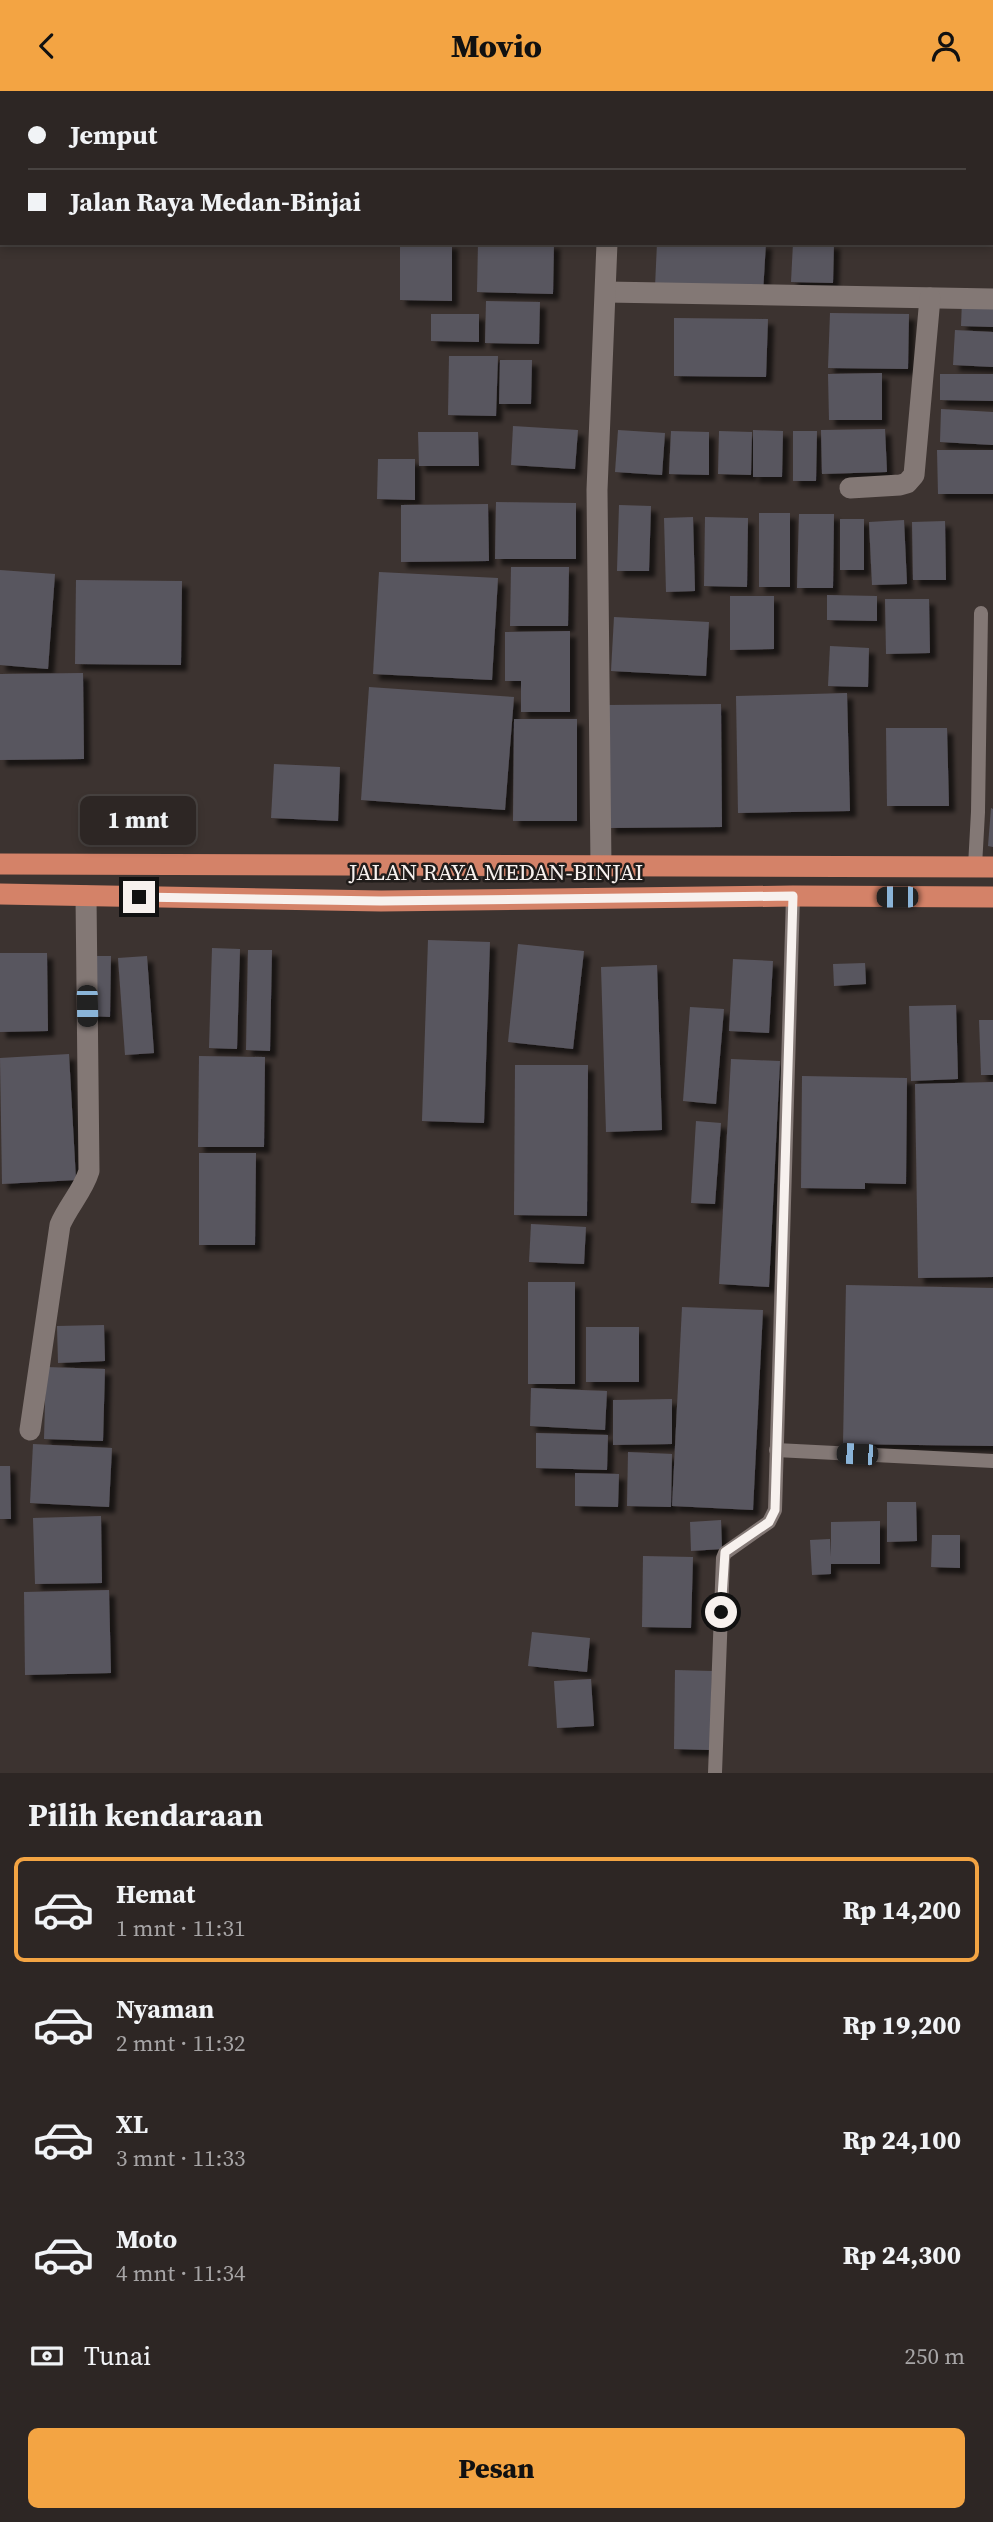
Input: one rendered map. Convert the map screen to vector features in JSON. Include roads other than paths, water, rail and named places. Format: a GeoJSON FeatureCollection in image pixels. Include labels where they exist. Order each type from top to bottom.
{"type":"FeatureCollection","features":[{"type":"Feature","properties":{"kind":"highway","name":"JALAN RAYA MEDAN-BINJAI"},"geometry":{"type":"LineString","coordinates":[[0,864],[984,866]]}},
{"type":"Feature","properties":{"kind":"highway","name":"JALAN RAYA MEDAN-BINJAI"},"geometry":{"type":"LineString","coordinates":[[0,894],[381,901],[793,896],[993,897]]}},
{"type":"Feature","properties":{"kind":"street"},"geometry":{"type":"LineString","coordinates":[[601,867],[597,490],[607,245]]}},
{"type":"Feature","properties":{"kind":"street"},"geometry":{"type":"LineString","coordinates":[[606,292],[993,299]]}},
{"type":"Feature","properties":{"kind":"street"},"geometry":{"type":"LineString","coordinates":[[850,488],[900,485],[907,483],[914,475],[930,298]]}},
{"type":"Feature","properties":{"kind":"street"},"geometry":{"type":"LineString","coordinates":[[30,1430],[60,1225],[66,1211],[86,1183],[89,1171],[86,896]]}},
{"type":"Feature","properties":{"kind":"lane"},"geometry":{"type":"LineString","coordinates":[[981,613],[978,812],[984,866]]}},
{"type":"Feature","properties":{"kind":"lane"},"geometry":{"type":"LineString","coordinates":[[715,1773],[723,1558],[725,1552],[769,1522],[774,1515],[793,896]]}},
{"type":"Feature","properties":{"kind":"lane"},"geometry":{"type":"LineString","coordinates":[[776,1450],[993,1461]]}}]}
